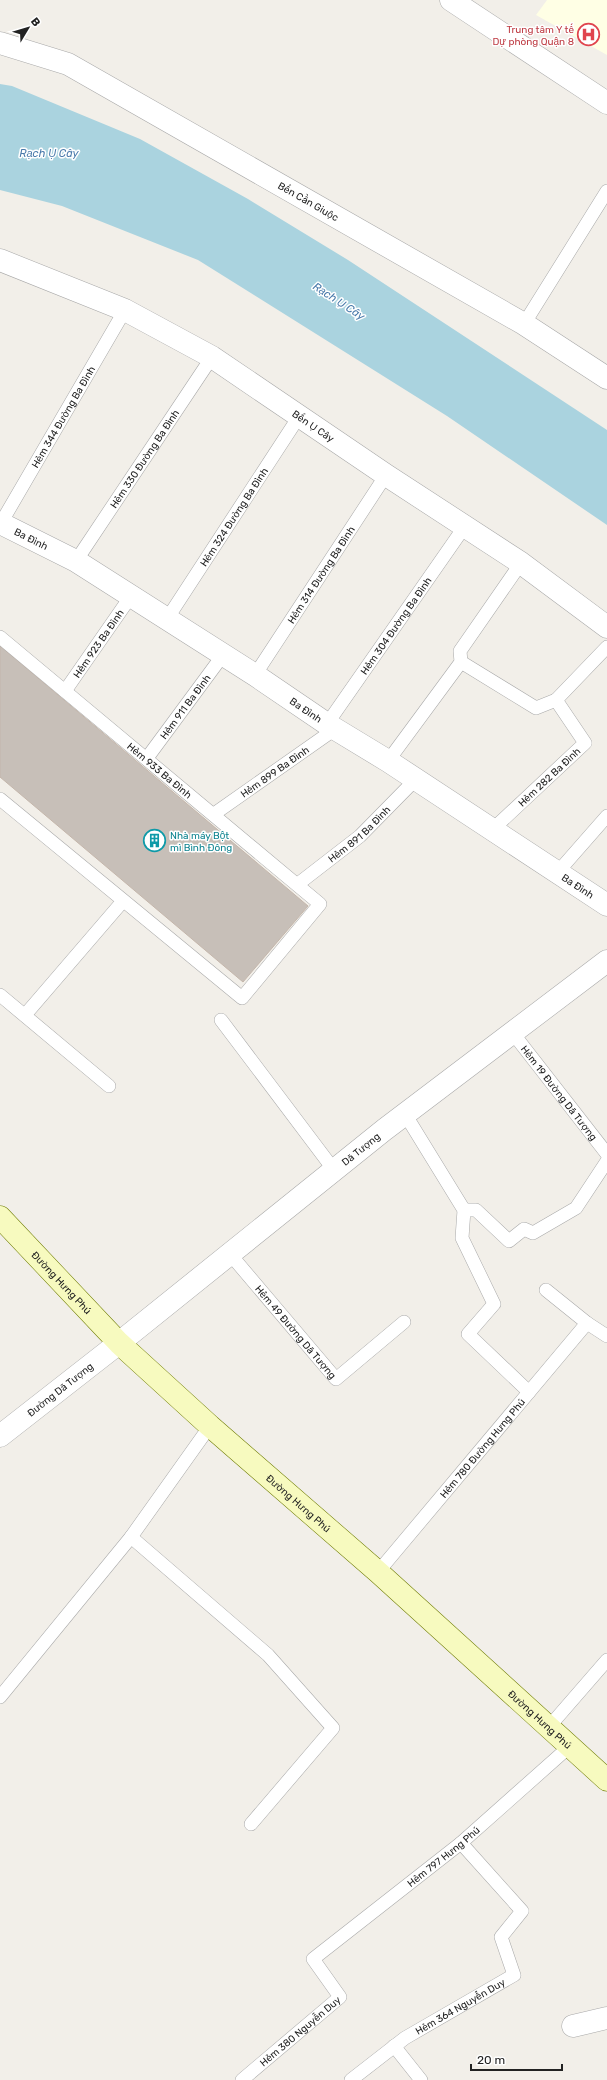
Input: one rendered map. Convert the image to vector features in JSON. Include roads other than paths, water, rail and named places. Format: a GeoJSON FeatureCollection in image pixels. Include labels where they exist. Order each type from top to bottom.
{"type":"FeatureCollection","features":[{"type":"Feature","properties":{"kind":"main road","name":"Đường Hưng Phú"},"geometry":{"type":"LineString","coordinates":[[0,1217],[119,1343],[210,1426],[378,1572],[607,1780]]}},
{"type":"Feature","properties":{"kind":"street"},"geometry":{"type":"LineString","coordinates":[[451,0],[604,96]]}},
{"type":"Feature","properties":{"kind":"street","name":"Bến Cần Giuộc"},"geometry":{"type":"LineString","coordinates":[[0,43],[68,64],[524,324],[607,378]]}},
{"type":"Feature","properties":{"kind":"street","name":"Bến Ụ Cây"},"geometry":{"type":"LineString","coordinates":[[0,260],[125,310],[212,356],[386,475],[521,563],[607,626]]}},
{"type":"Feature","properties":{"kind":"street","name":"Ba Đình"},"geometry":{"type":"LineString","coordinates":[[0,523],[76,561],[255,675],[331,726],[388,760],[607,905]]}},
{"type":"Feature","properties":{"kind":"street","name":"Dã Tượng"},"geometry":{"type":"LineString","coordinates":[[119,1343],[405,1114],[607,961]]}},
{"type":"Feature","properties":{"kind":"street","name":"Đường Dã Tượng"},"geometry":{"type":"LineString","coordinates":[[0,1435],[119,1343]]}},
{"type":"Feature","properties":{"kind":"street"},"geometry":{"type":"LineString","coordinates":[[573,2026],[607,2018]]}},
{"type":"Feature","properties":{"kind":"lane"},"geometry":{"type":"LineString","coordinates":[[524,324],[607,191]]}},
{"type":"Feature","properties":{"kind":"lane","name":"Hẻm 344 Đường Ba Đình"},"geometry":{"type":"LineString","coordinates":[[0,523],[125,310]]}},
{"type":"Feature","properties":{"kind":"lane","name":"Hẻm 330 Đường Ba Đình"},"geometry":{"type":"LineString","coordinates":[[76,561],[212,356]]}},
{"type":"Feature","properties":{"kind":"lane","name":"Hẻm 324 Đường Ba Đình"},"geometry":{"type":"LineString","coordinates":[[167,619],[300,415]]}},
{"type":"Feature","properties":{"kind":"lane","name":"Hẻm 314 Đường Ba Đình"},"geometry":{"type":"LineString","coordinates":[[255,675],[386,475]]}},
{"type":"Feature","properties":{"kind":"lane","name":"Hẻm 304 Đường Ba Đình"},"geometry":{"type":"LineString","coordinates":[[331,726],[465,526]]}},
{"type":"Feature","properties":{"kind":"lane"},"geometry":{"type":"LineString","coordinates":[[388,760],[461,662],[460,651],[521,563]]}},
{"type":"Feature","properties":{"kind":"lane","name":"Hẻm 923 Ba Đình"},"geometry":{"type":"LineString","coordinates":[[65,691],[131,596]]}},
{"type":"Feature","properties":{"kind":"lane","name":"Hẻm 933 Ba Đình"},"geometry":{"type":"LineString","coordinates":[[0,637],[147,758],[320,904],[242,998],[123,901]]}},
{"type":"Feature","properties":{"kind":"lane"},"geometry":{"type":"LineString","coordinates":[[461,662],[536,708],[556,700],[607,647]]}},
{"type":"Feature","properties":{"kind":"lane","name":"Hẻm 911 Ba Đình"},"geometry":{"type":"LineString","coordinates":[[147,758],[223,655]]}},
{"type":"Feature","properties":{"kind":"lane","name":"Hẻm 282 Ba Đình"},"geometry":{"type":"LineString","coordinates":[[492,830],[585,743],[556,700]]}},
{"type":"Feature","properties":{"kind":"lane","name":"Hẻm 899 Ba Đình"},"geometry":{"type":"LineString","coordinates":[[214,814],[331,726]]}},
{"type":"Feature","properties":{"kind":"lane","name":"Hẻm 891 Ba Đình"},"geometry":{"type":"LineString","coordinates":[[298,884],[360,836],[416,779]]}},
{"type":"Feature","properties":{"kind":"lane"},"geometry":{"type":"LineString","coordinates":[[0,799],[123,901],[25,1016]]}},
{"type":"Feature","properties":{"kind":"lane"},"geometry":{"type":"LineString","coordinates":[[557,873],[607,816]]}},
{"type":"Feature","properties":{"kind":"lane"},"geometry":{"type":"LineString","coordinates":[[0,995],[110,1086]]}},
{"type":"Feature","properties":{"kind":"lane"},"geometry":{"type":"LineString","coordinates":[[221,1020],[334,1170]]}},
{"type":"Feature","properties":{"kind":"lane","name":"Hẻm 19 Đường Dã Tượng"},"geometry":{"type":"LineString","coordinates":[[512,1032],[607,1154]]}},
{"type":"Feature","properties":{"kind":"lane"},"geometry":{"type":"LineString","coordinates":[[405,1114],[464,1210],[462,1238],[494,1304],[468,1334],[529,1392]]}},
{"type":"Feature","properties":{"kind":"lane"},"geometry":{"type":"LineString","coordinates":[[464,1210],[476,1210],[509,1241],[524,1229],[533,1233],[576,1208],[607,1161]]}},
{"type":"Feature","properties":{"kind":"lane","name":"Hẻm 49 Đường Dã Tượng"},"geometry":{"type":"LineString","coordinates":[[230,1254],[336,1379],[404,1322]]}},
{"type":"Feature","properties":{"kind":"lane"},"geometry":{"type":"LineString","coordinates":[[546,1290],[587,1323],[607,1336]]}},
{"type":"Feature","properties":{"kind":"lane","name":"Hẻm 780 Đường Hưng Phú"},"geometry":{"type":"LineString","coordinates":[[378,1572],[587,1323]]}},
{"type":"Feature","properties":{"kind":"lane"},"geometry":{"type":"LineString","coordinates":[[0,1697],[130,1537],[210,1426]]}},
{"type":"Feature","properties":{"kind":"lane"},"geometry":{"type":"LineString","coordinates":[[130,1537],[268,1655],[334,1728],[251,1824]]}},
{"type":"Feature","properties":{"kind":"lane"},"geometry":{"type":"LineString","coordinates":[[548,1728],[607,1660]]}},
{"type":"Feature","properties":{"kind":"lane","name":"Hẻm 797 Hưng Phú"},"geometry":{"type":"LineString","coordinates":[[313,1959],[460,1843],[570,1747]]}},
{"type":"Feature","properties":{"kind":"lane","name":"Hẻm 364 Nguyễn Duy"},"geometry":{"type":"LineString","coordinates":[[351,2080],[405,2038],[514,1975],[501,1937],[522,1911],[460,1843]]}},
{"type":"Feature","properties":{"kind":"lane","name":"Hẻm 380 Nguyễn Duy"},"geometry":{"type":"LineString","coordinates":[[242,2080],[340,1997],[313,1959]]}},
{"type":"Feature","properties":{"kind":"lane"},"geometry":{"type":"LineString","coordinates":[[394,2046],[421,2080]]}},
{"type":"Feature","properties":{"kind":"water","name":"Rạch Ụ Cây"},"geometry":{"type":"Polygon","coordinates":[[[0,84],[12,86],[140,139],[248,199],[348,260],[607,430],[607,525],[447,416],[198,260],[62,206],[0,190],[0,84]]]}},
{"type":"Feature","properties":{"kind":"place","name":"Trung tâm Y tế Dự phòng Quận 8"},"geometry":{"type":"Point","coordinates":[589,35]}},
{"type":"Feature","properties":{"kind":"place","name":"Nhà máy Bột mì Bình Đông"},"geometry":{"type":"Point","coordinates":[154,841]}}]}
